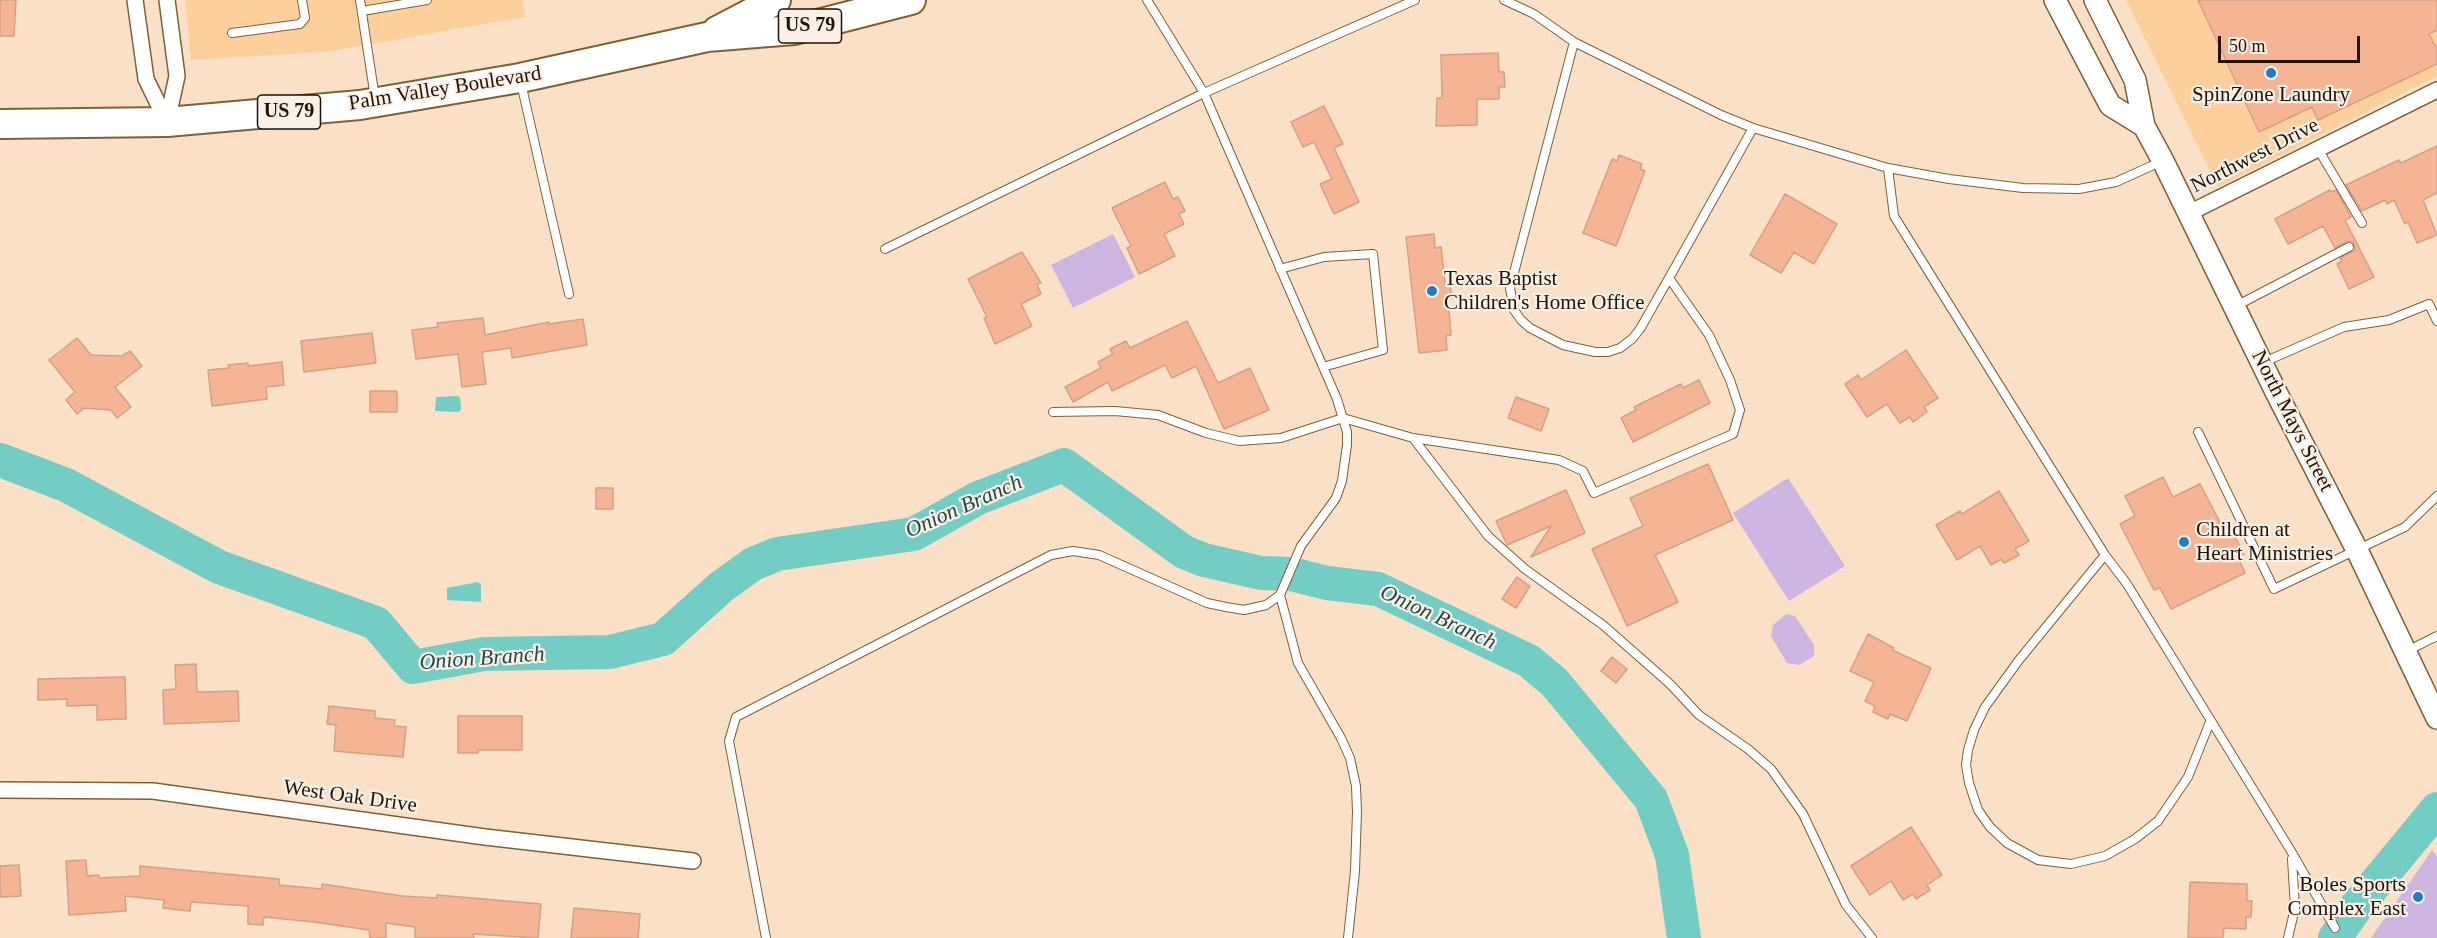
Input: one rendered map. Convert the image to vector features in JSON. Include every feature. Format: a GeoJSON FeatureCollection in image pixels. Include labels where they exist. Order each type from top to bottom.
{"type":"FeatureCollection","features":[{"type":"Feature","properties":{"kind":"highway","name":"Palm Valley Boulevard"},"geometry":{"type":"LineString","coordinates":[[707,37],[776,0]]}},
{"type":"Feature","properties":{"kind":"highway","name":"Palm Valley Boulevard"},"geometry":{"type":"LineString","coordinates":[[0,124],[166,122],[375,102],[520,78],[707,37],[794,30],[911,0]]}},
{"type":"Feature","properties":{"kind":"main road","name":"North Mays Street"},"geometry":{"type":"LineString","coordinates":[[2055,0],[2110,105],[2144,126]]}},
{"type":"Feature","properties":{"kind":"main road","name":"North Mays Street"},"geometry":{"type":"LineString","coordinates":[[2095,0],[2135,80],[2144,126],[2357,550],[2437,718]]}},
{"type":"Feature","properties":{"kind":"street"},"geometry":{"type":"LineString","coordinates":[[135,0],[146,79],[166,122]]}},
{"type":"Feature","properties":{"kind":"street"},"geometry":{"type":"LineString","coordinates":[[166,122],[177,75],[167,0]]}},
{"type":"Feature","properties":{"kind":"street","name":"Northwest Drive"},"geometry":{"type":"LineString","coordinates":[[2189,213],[2436,93]]}},
{"type":"Feature","properties":{"kind":"street","name":"West Oak Drive"},"geometry":{"type":"LineString","coordinates":[[0,790],[153,791],[485,837],[693,861]]}},
{"type":"Feature","properties":{"kind":"lane"},"geometry":{"type":"LineString","coordinates":[[232,33],[300,24],[305,18],[302,0]]}},
{"type":"Feature","properties":{"kind":"lane"},"geometry":{"type":"LineString","coordinates":[[360,0],[375,102]]}},
{"type":"Feature","properties":{"kind":"lane"},"geometry":{"type":"LineString","coordinates":[[362,11],[427,0]]}},
{"type":"Feature","properties":{"kind":"lane"},"geometry":{"type":"LineString","coordinates":[[766,938],[729,741],[736,717],[1051,555],[1073,551],[1099,555],[1207,603],[1244,610],[1266,605],[1280,595],[1301,546],[1330,508],[1342,482],[1347,445],[1343,418],[1323,367],[1204,93],[1146,0]]}},
{"type":"Feature","properties":{"kind":"lane"},"geometry":{"type":"LineString","coordinates":[[885,249],[1204,93],[1415,0]]}},
{"type":"Feature","properties":{"kind":"lane"},"geometry":{"type":"LineString","coordinates":[[1504,0],[1534,14],[1574,42],[1688,99],[1753,128],[1888,168],[2002,186],[2079,189],[2116,182],[2163,161]]}},
{"type":"Feature","properties":{"kind":"lane"},"geometry":{"type":"LineString","coordinates":[[1574,42],[1510,288],[1514,310],[1521,320],[1530,328],[1563,345],[1595,352],[1608,352],[1620,348],[1636,334],[1753,128]]}},
{"type":"Feature","properties":{"kind":"lane"},"geometry":{"type":"LineString","coordinates":[[520,78],[569,294]]}},
{"type":"Feature","properties":{"kind":"lane"},"geometry":{"type":"LineString","coordinates":[[2318,149],[2362,224]]}},
{"type":"Feature","properties":{"kind":"lane"},"geometry":{"type":"LineString","coordinates":[[1888,168],[1894,216],[2105,555],[2127,584],[2291,851],[2335,928]]}},
{"type":"Feature","properties":{"kind":"lane"},"geometry":{"type":"LineString","coordinates":[[2235,306],[2349,247]]}},
{"type":"Feature","properties":{"kind":"lane"},"geometry":{"type":"LineString","coordinates":[[1280,269],[1324,257],[1373,254],[1383,350],[1323,367]]}},
{"type":"Feature","properties":{"kind":"lane"},"geometry":{"type":"LineString","coordinates":[[1053,412],[1115,411],[1158,414],[1206,434],[1239,441],[1281,438],[1343,418],[1413,438],[1559,460],[1583,471],[1594,492],[1733,434],[1740,410],[1730,380],[1700,320],[1669,278]]}},
{"type":"Feature","properties":{"kind":"lane"},"geometry":{"type":"LineString","coordinates":[[2262,363],[2344,327],[2389,320],[2429,304],[2437,321]]}},
{"type":"Feature","properties":{"kind":"lane"},"geometry":{"type":"LineString","coordinates":[[2198,432],[2274,589],[2405,527],[2437,496]]}},
{"type":"Feature","properties":{"kind":"lane"},"geometry":{"type":"LineString","coordinates":[[1413,438],[1488,536],[1525,569],[1602,625],[1670,684],[1699,715],[1748,749],[1771,769],[1803,814],[1846,905],[1872,938]]}},
{"type":"Feature","properties":{"kind":"lane"},"geometry":{"type":"LineString","coordinates":[[2105,555],[2019,660],[1985,707],[1968,750],[1966,765],[1978,810],[1990,827],[2007,843],[2038,860],[2071,864],[2105,856],[2135,839],[2158,821],[2188,777],[2210,722]]}},
{"type":"Feature","properties":{"kind":"lane"},"geometry":{"type":"LineString","coordinates":[[1280,595],[1296,657],[1341,738],[1350,758],[1356,786],[1355,872],[1348,938]]}},
{"type":"Feature","properties":{"kind":"lane"},"geometry":{"type":"LineString","coordinates":[[2405,652],[2437,636]]}},
{"type":"Feature","properties":{"kind":"lane"},"geometry":{"type":"LineString","coordinates":[[2288,938],[2295,908],[2295,873],[2291,851]]}},
{"type":"Feature","properties":{"kind":"shaded area"},"geometry":{"type":"Polygon","coordinates":[[[185,0],[522,0],[526,17],[324,52],[191,60],[185,0]]]}},
{"type":"Feature","properties":{"kind":"shaded area"},"geometry":{"type":"Polygon","coordinates":[[[2126,0],[2437,0],[2437,76],[2218,187],[2126,0]]]}},
{"type":"Feature","properties":{"kind":"shaded area"},"geometry":{"type":"Polygon","coordinates":[[[1113,234],[1135,277],[1073,308],[1051,265],[1113,234]]]}},
{"type":"Feature","properties":{"kind":"shaded area"},"geometry":{"type":"Polygon","coordinates":[[[1788,478],[1845,566],[1789,601],[1733,513],[1788,478]]]}},
{"type":"Feature","properties":{"kind":"shaded area"},"geometry":{"type":"Polygon","coordinates":[[[1786,614],[1795,616],[1814,645],[1814,656],[1799,665],[1787,663],[1771,636],[1773,625],[1786,614]]]}},
{"type":"Feature","properties":{"kind":"shaded area","name":"Boles Sports Complex East"},"geometry":{"type":"Polygon","coordinates":[[[2432,850],[2437,857],[2437,938],[2371,938],[2432,850]]]}},
{"type":"Feature","properties":{"kind":"water"},"geometry":{"type":"Polygon","coordinates":[[[458,396],[461,409],[459,412],[435,411],[436,397],[458,396]]]}},
{"type":"Feature","properties":{"kind":"water"},"geometry":{"type":"Polygon","coordinates":[[[478,582],[481,585],[481,602],[447,600],[447,588],[478,582]]]}},
{"type":"Feature","properties":{"kind":"building"},"geometry":{"type":"Polygon","coordinates":[[[0,0],[16,0],[14,36],[0,36],[0,0]]]}},
{"type":"Feature","properties":{"kind":"building"},"geometry":{"type":"Polygon","coordinates":[[[2198,0],[2437,0],[2437,30],[2429,34],[2437,49],[2437,64],[2318,120],[2312,107],[2259,132],[2198,0]]]}},
{"type":"Feature","properties":{"kind":"building"},"geometry":{"type":"Polygon","coordinates":[[[1498,53],[1499,72],[1504,72],[1505,87],[1499,87],[1499,99],[1477,99],[1477,125],[1436,126],[1437,98],[1442,98],[1441,55],[1498,53]]]}},
{"type":"Feature","properties":{"kind":"building"},"geometry":{"type":"Polygon","coordinates":[[[1324,106],[1343,144],[1334,148],[1359,202],[1334,214],[1320,184],[1332,179],[1314,142],[1303,147],[1291,122],[1324,106]]]}},
{"type":"Feature","properties":{"kind":"building"},"geometry":{"type":"Polygon","coordinates":[[[2437,146],[2437,193],[2423,200],[2437,235],[2417,243],[2408,222],[2405,224],[2394,200],[2387,204],[2385,200],[2362,211],[2346,185],[2399,160],[2401,163],[2437,146]]]}},
{"type":"Feature","properties":{"kind":"building"},"geometry":{"type":"Polygon","coordinates":[[[1619,155],[1642,164],[1640,169],[1645,171],[1616,246],[1583,233],[1612,159],[1617,161],[1619,155]]]}},
{"type":"Feature","properties":{"kind":"building"},"geometry":{"type":"Polygon","coordinates":[[[1165,182],[1173,199],[1178,197],[1185,211],[1179,214],[1184,224],[1164,234],[1175,256],[1139,274],[1127,248],[1131,246],[1112,208],[1165,182]]]}},
{"type":"Feature","properties":{"kind":"building"},"geometry":{"type":"Polygon","coordinates":[[[2330,190],[2331,192],[2336,190],[2351,217],[2345,220],[2374,277],[2349,289],[2337,264],[2342,261],[2340,258],[2354,251],[2353,242],[2347,241],[2335,248],[2323,226],[2288,244],[2275,219],[2330,190]]]}},
{"type":"Feature","properties":{"kind":"building"},"geometry":{"type":"Polygon","coordinates":[[[1785,194],[1837,224],[1814,264],[1794,252],[1781,273],[1750,255],[1785,194]]]}},
{"type":"Feature","properties":{"kind":"building","name":"Texas Baptist Children's Home Office"},"geometry":{"type":"Polygon","coordinates":[[[1434,234],[1435,248],[1441,247],[1445,284],[1450,284],[1452,298],[1448,298],[1451,335],[1446,336],[1447,350],[1419,353],[1406,237],[1434,234]]]}},
{"type":"Feature","properties":{"kind":"building"},"geometry":{"type":"Polygon","coordinates":[[[1022,252],[1041,283],[1037,284],[1041,294],[1021,304],[1032,326],[995,344],[984,318],[987,317],[968,279],[1022,252]]]}},
{"type":"Feature","properties":{"kind":"building"},"geometry":{"type":"Polygon","coordinates":[[[483,318],[485,335],[549,322],[549,324],[583,319],[587,345],[512,358],[511,348],[482,352],[486,384],[462,387],[458,354],[416,359],[412,330],[438,327],[437,323],[483,318]]]}},
{"type":"Feature","properties":{"kind":"building"},"geometry":{"type":"Polygon","coordinates":[[[1187,321],[1218,383],[1250,368],[1269,410],[1224,429],[1196,366],[1172,378],[1165,365],[1112,391],[1108,382],[1073,402],[1065,387],[1101,368],[1098,362],[1113,354],[1110,349],[1126,341],[1130,348],[1187,321]]]}},
{"type":"Feature","properties":{"kind":"building"},"geometry":{"type":"Polygon","coordinates":[[[372,333],[376,363],[304,372],[301,341],[372,333]]]}},
{"type":"Feature","properties":{"kind":"building"},"geometry":{"type":"Polygon","coordinates":[[[77,338],[91,355],[122,356],[130,351],[142,366],[115,387],[131,407],[117,418],[111,410],[84,408],[77,414],[66,400],[75,392],[49,360],[77,338]]]}},
{"type":"Feature","properties":{"kind":"building"},"geometry":{"type":"Polygon","coordinates":[[[1906,350],[1938,398],[1924,407],[1927,412],[1913,422],[1910,417],[1900,423],[1887,404],[1867,417],[1845,384],[1858,375],[1861,380],[1906,350]]]}},
{"type":"Feature","properties":{"kind":"building"},"geometry":{"type":"Polygon","coordinates":[[[282,362],[284,385],[266,387],[267,399],[212,406],[208,370],[229,368],[228,365],[248,363],[248,366],[282,362]]]}},
{"type":"Feature","properties":{"kind":"building"},"geometry":{"type":"Polygon","coordinates":[[[1699,380],[1710,403],[1633,442],[1621,418],[1636,410],[1634,407],[1681,384],[1683,388],[1699,380]]]}},
{"type":"Feature","properties":{"kind":"building"},"geometry":{"type":"Polygon","coordinates":[[[370,391],[397,391],[397,412],[370,412],[370,391]]]}},
{"type":"Feature","properties":{"kind":"building"},"geometry":{"type":"Polygon","coordinates":[[[1516,397],[1549,409],[1541,431],[1508,418],[1516,397]]]}},
{"type":"Feature","properties":{"kind":"building"},"geometry":{"type":"Polygon","coordinates":[[[1708,464],[1733,520],[1655,555],[1678,602],[1627,626],[1592,549],[1643,526],[1630,498],[1708,464]]]}},
{"type":"Feature","properties":{"kind":"building","name":"Children at Heart Ministries"},"geometry":{"type":"Polygon","coordinates":[[[2163,477],[2173,497],[2200,484],[2224,530],[2230,527],[2244,554],[2238,557],[2245,573],[2171,609],[2160,588],[2154,590],[2120,524],[2135,516],[2125,496],[2163,477]]]}},
{"type":"Feature","properties":{"kind":"building"},"geometry":{"type":"Polygon","coordinates":[[[596,488],[613,488],[613,509],[596,509],[596,488]]]}},
{"type":"Feature","properties":{"kind":"building"},"geometry":{"type":"Polygon","coordinates":[[[1566,490],[1585,533],[1531,557],[1551,526],[1507,545],[1496,521],[1566,490]]]}},
{"type":"Feature","properties":{"kind":"building"},"geometry":{"type":"Polygon","coordinates":[[[1999,491],[2029,541],[2015,549],[2019,555],[2004,563],[2001,559],[1991,565],[1980,546],[1957,560],[1936,525],[1960,511],[1962,514],[1999,491]]]}},
{"type":"Feature","properties":{"kind":"building"},"geometry":{"type":"Polygon","coordinates":[[[1517,577],[1530,586],[1516,608],[1502,599],[1517,577]]]}},
{"type":"Feature","properties":{"kind":"building"},"geometry":{"type":"Polygon","coordinates":[[[1868,634],[1894,648],[1892,650],[1931,668],[1907,721],[1890,714],[1888,719],[1873,712],[1875,706],[1865,701],[1874,682],[1850,671],[1868,634]]]}},
{"type":"Feature","properties":{"kind":"building"},"geometry":{"type":"Polygon","coordinates":[[[1612,657],[1627,669],[1616,683],[1601,671],[1612,657]]]}},
{"type":"Feature","properties":{"kind":"building"},"geometry":{"type":"Polygon","coordinates":[[[196,664],[197,692],[238,691],[239,721],[164,724],[163,690],[176,689],[175,665],[196,664]]]}},
{"type":"Feature","properties":{"kind":"building"},"geometry":{"type":"Polygon","coordinates":[[[125,677],[126,719],[97,720],[97,705],[67,706],[67,699],[38,700],[38,679],[125,677]]]}},
{"type":"Feature","properties":{"kind":"building"},"geometry":{"type":"Polygon","coordinates":[[[329,706],[375,711],[375,718],[395,720],[394,726],[406,727],[403,757],[334,751],[336,725],[327,724],[329,706]]]}},
{"type":"Feature","properties":{"kind":"building"},"geometry":{"type":"Polygon","coordinates":[[[458,716],[522,716],[522,750],[478,750],[478,753],[458,753],[458,716]]]}},
{"type":"Feature","properties":{"kind":"building"},"geometry":{"type":"Polygon","coordinates":[[[1911,827],[1942,875],[1927,885],[1930,890],[1916,899],[1913,894],[1903,900],[1891,881],[1870,895],[1851,866],[1911,827]]]}},
{"type":"Feature","properties":{"kind":"building"},"geometry":{"type":"Polygon","coordinates":[[[86,860],[87,876],[99,875],[99,878],[140,876],[140,866],[279,879],[279,885],[322,889],[322,884],[402,896],[437,898],[437,895],[541,904],[538,938],[473,934],[474,938],[415,938],[415,927],[386,923],[386,938],[370,938],[369,930],[314,922],[264,917],[263,925],[248,924],[248,906],[191,902],[190,911],[163,908],[164,900],[125,896],[126,911],[69,915],[66,861],[86,860]]]}},
{"type":"Feature","properties":{"kind":"building"},"geometry":{"type":"Polygon","coordinates":[[[19,865],[21,896],[0,897],[0,866],[19,865]]]}},
{"type":"Feature","properties":{"kind":"building"},"geometry":{"type":"Polygon","coordinates":[[[2190,882],[2247,884],[2247,901],[2252,901],[2251,917],[2246,917],[2246,929],[2224,928],[2223,938],[2188,938],[2190,882]]]}},
{"type":"Feature","properties":{"kind":"building"},"geometry":{"type":"Polygon","coordinates":[[[574,908],[640,914],[638,938],[571,938],[574,908]]]}},
{"type":"Feature","properties":{"kind":"waterway","name":"Onion Branch"},"geometry":{"type":"LineString","coordinates":[[0,460],[66,485],[219,567],[376,623],[413,667],[484,654],[610,652],[663,639],[721,587],[753,564],[777,554],[914,534],[978,498],[1064,465],[1184,552],[1204,560],[1261,573],[1291,574],[1327,583],[1378,589],[1529,661],[1555,683],[1651,799],[1672,855],[1684,938]]}},
{"type":"Feature","properties":{"kind":"waterway","name":"Onion Branch"},"geometry":{"type":"LineString","coordinates":[[2335,938],[2356,907],[2437,809]]}},
{"type":"Feature","properties":{"kind":"place","name":"SpinZone Laundry"},"geometry":{"type":"Point","coordinates":[2271,73]}},
{"type":"Feature","properties":{"kind":"place","name":"Texas Baptist Children's Home Office"},"geometry":{"type":"Point","coordinates":[1432,291]}},
{"type":"Feature","properties":{"kind":"place","name":"Children at Heart Ministries"},"geometry":{"type":"Point","coordinates":[2184,542]}},
{"type":"Feature","properties":{"kind":"place","name":"Boles Sports Complex East"},"geometry":{"type":"Point","coordinates":[2418,897]}}]}
